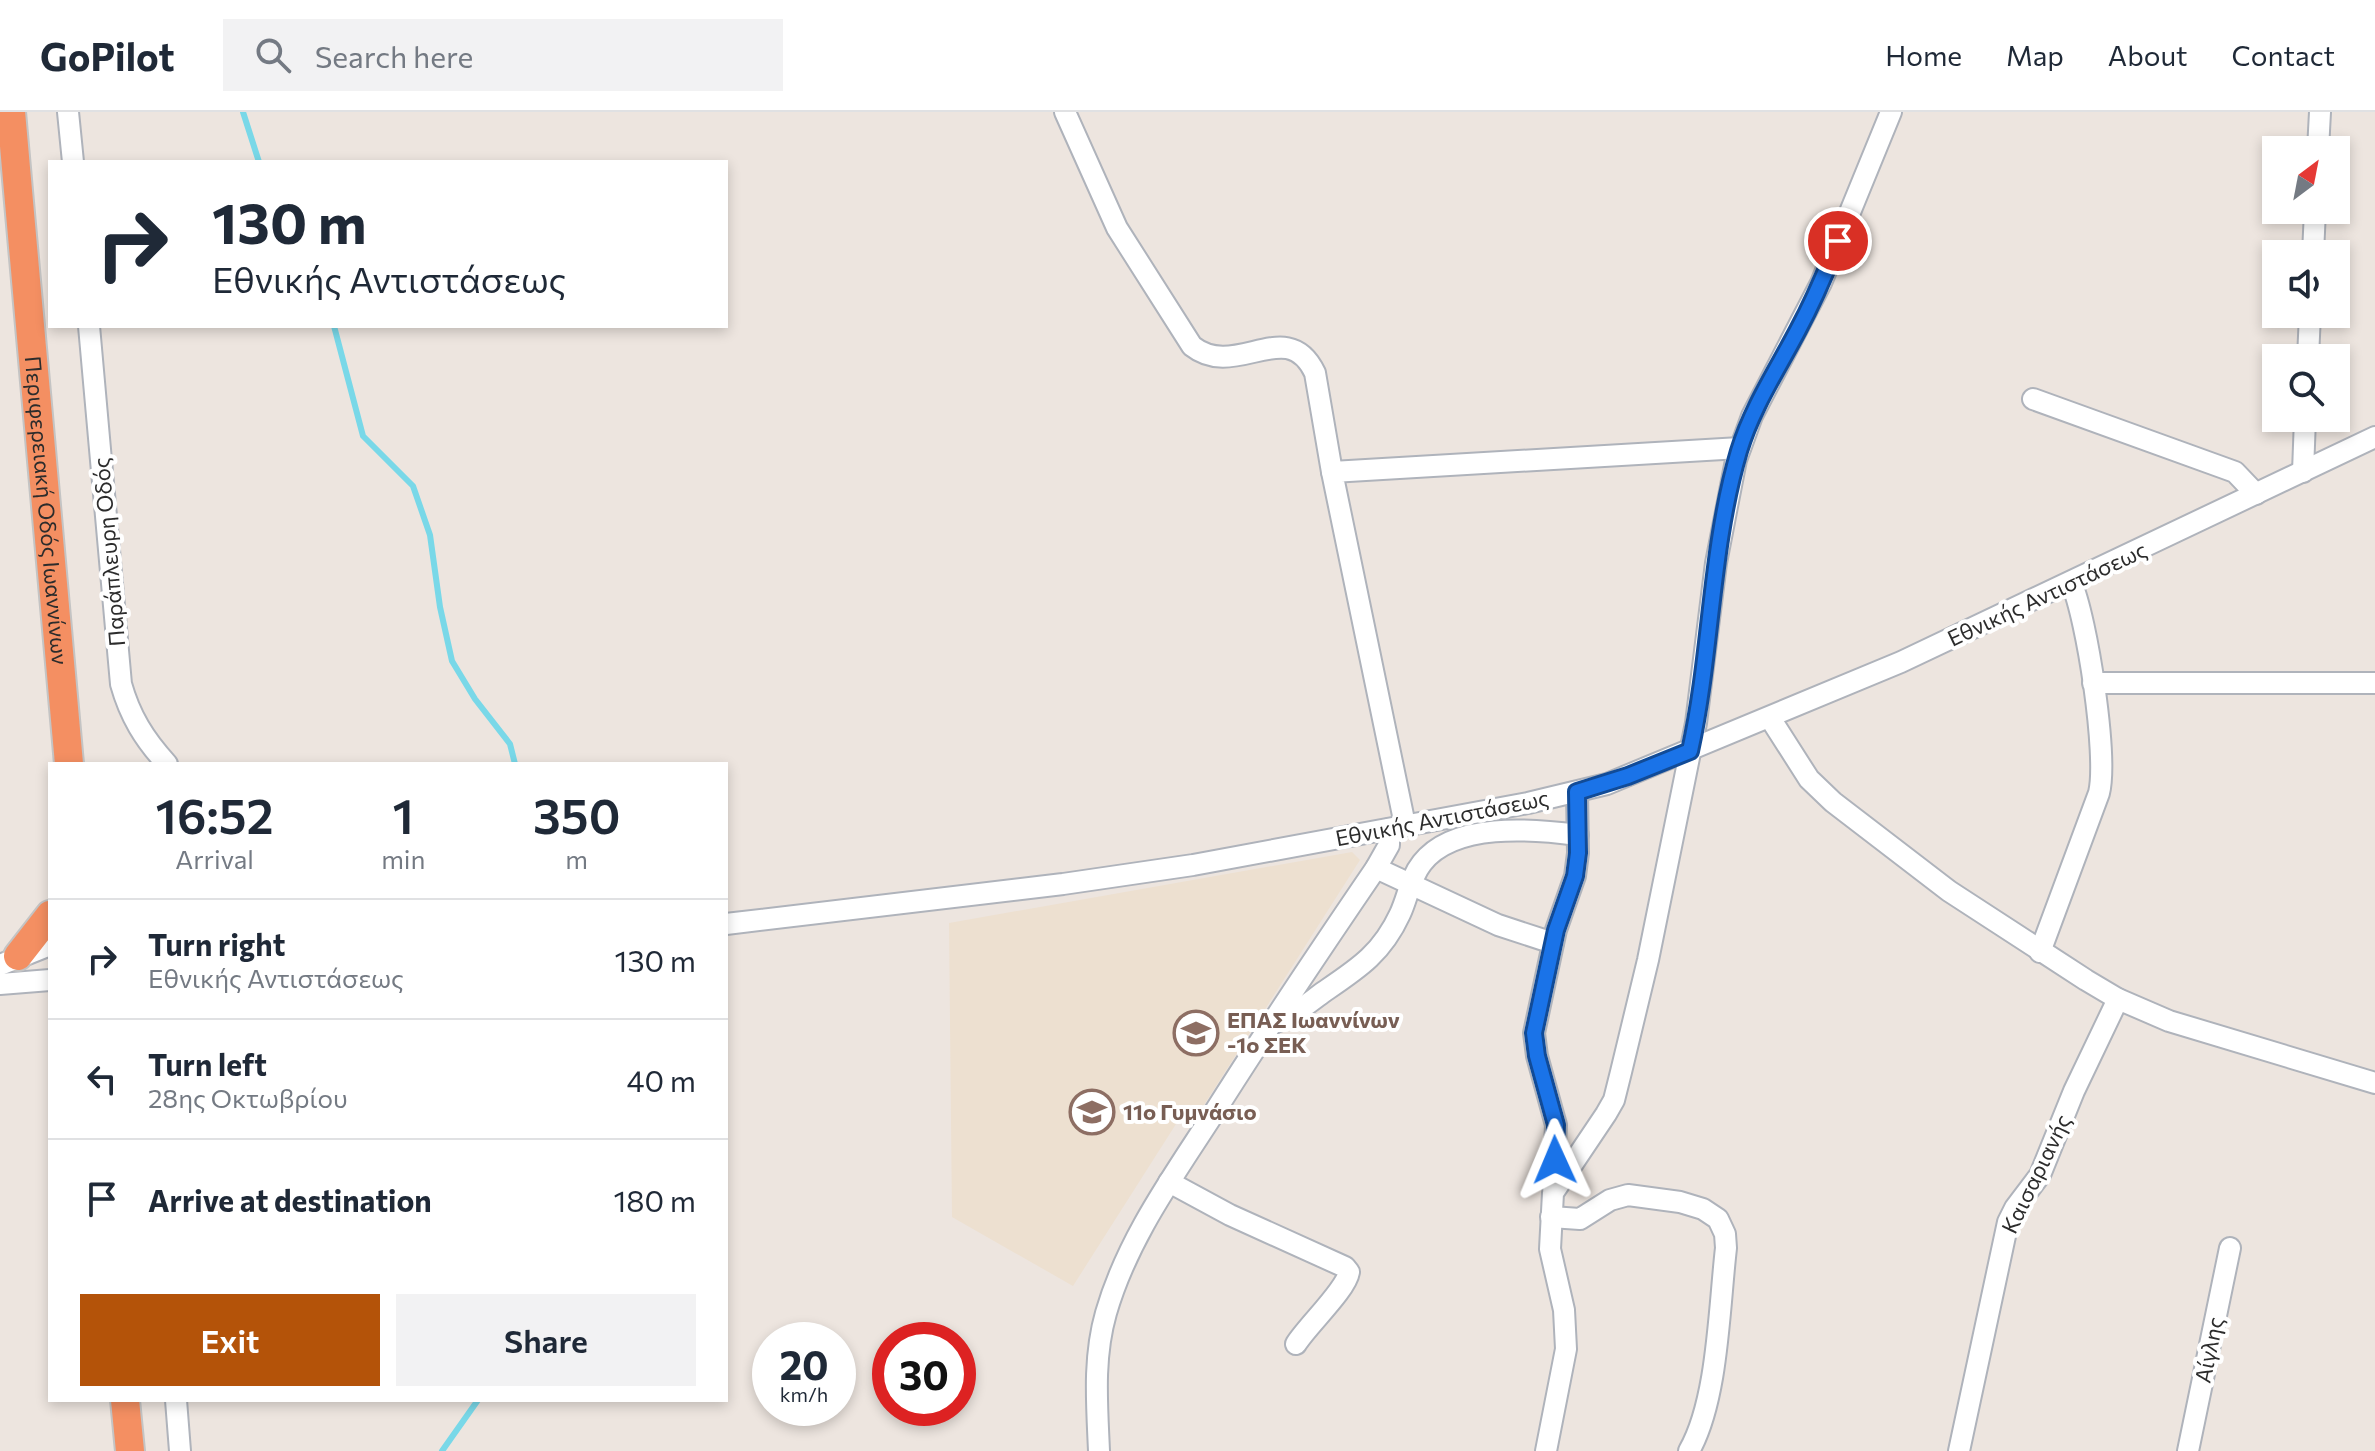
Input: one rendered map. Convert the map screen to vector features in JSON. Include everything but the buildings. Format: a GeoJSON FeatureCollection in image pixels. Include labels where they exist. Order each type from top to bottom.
{"type":"FeatureCollection","features":[{"type":"Feature","properties":{"kind":"highway","name":"Περιφερειακή Οδός Ιωαννίνων"},"geometry":{"type":"LineString","coordinates":[[11,112],[69,762]]}},
{"type":"Feature","properties":{"kind":"highway"},"geometry":{"type":"LineString","coordinates":[[9,961],[48,917]]}},
{"type":"Feature","properties":{"kind":"highway"},"geometry":{"type":"LineString","coordinates":[[125,1402],[130,1451]]}},
{"type":"Feature","properties":{"kind":"street"},"geometry":{"type":"LineString","coordinates":[[68,112],[73,160]]}},
{"type":"Feature","properties":{"kind":"street"},"geometry":{"type":"LineString","coordinates":[[1065,112],[1117,228],[1192,346],[1216,358],[1232,358],[1287,347],[1308,358],[1315,373],[1397,827],[1376,868],[1169,1182],[1134,1244],[1106,1314],[1097,1363],[1099,1451]]}},
{"type":"Feature","properties":{"kind":"street"},"geometry":{"type":"LineString","coordinates":[[1553,1193],[1614,1100],[1648,960],[1700,703],[1716,563],[1740,448],[1758,403],[1821,283],[1891,112]]}},
{"type":"Feature","properties":{"kind":"street"},"geometry":{"type":"LineString","coordinates":[[2319,136],[2320,112]]}},
{"type":"Feature","properties":{"kind":"street","name":"Παράπλευρη Οδός"},"geometry":{"type":"LineString","coordinates":[[89,328],[121,684],[137,726],[165,762]]}},
{"type":"Feature","properties":{"kind":"street"},"geometry":{"type":"LineString","coordinates":[[2033,399],[2235,472],[2256,494]]}},
{"type":"Feature","properties":{"kind":"street"},"geometry":{"type":"LineString","coordinates":[[2303,472],[2304,432]]}},
{"type":"Feature","properties":{"kind":"street","name":"Εθνικής Αντιστάσεως"},"geometry":{"type":"LineString","coordinates":[[728,924],[1063,884],[1206,862],[1577,792],[1618,780],[1901,662],[2375,437]]}},
{"type":"Feature","properties":{"kind":"street"},"geometry":{"type":"LineString","coordinates":[[1332,472],[1740,448]]}},
{"type":"Feature","properties":{"kind":"street"},"geometry":{"type":"LineString","coordinates":[[2040,952],[2102,783],[2093,683],[2078,599],[2071,582]]}},
{"type":"Feature","properties":{"kind":"street"},"geometry":{"type":"LineString","coordinates":[[2093,683],[2375,683]]}},
{"type":"Feature","properties":{"kind":"street"},"geometry":{"type":"LineString","coordinates":[[1770,718],[1809,779],[1833,802],[1949,891],[2040,952],[2118,999],[2190,1028],[2375,1083]]}},
{"type":"Feature","properties":{"kind":"street"},"geometry":{"type":"LineString","coordinates":[[1546,1451],[1567,1332],[1550,1249],[1556,1125],[1537,1056],[1534,1033],[1553,943],[1575,876],[1577,792]]}},
{"type":"Feature","properties":{"kind":"street"},"geometry":{"type":"LineString","coordinates":[[1271,1024],[1299,1010],[1374,955],[1400,915],[1411,884],[1427,858],[1446,844],[1460,839],[1523,830],[1578,835]]}},
{"type":"Feature","properties":{"kind":"street"},"geometry":{"type":"LineString","coordinates":[[1376,868],[1498,925],[1553,943]]}},
{"type":"Feature","properties":{"kind":"street"},"geometry":{"type":"LineString","coordinates":[[9,961],[48,946]]}},
{"type":"Feature","properties":{"kind":"street"},"geometry":{"type":"LineString","coordinates":[[0,984],[48,980]]}},
{"type":"Feature","properties":{"kind":"street","name":"Καισαριανής"},"geometry":{"type":"LineString","coordinates":[[1959,1451],[2008,1222],[2040,1175],[2074,1091],[2118,999]]}},
{"type":"Feature","properties":{"kind":"street"},"geometry":{"type":"LineString","coordinates":[[1169,1182],[1230,1215],[1345,1267],[1349,1272],[1346,1283],[1315,1317],[1296,1344]]}},
{"type":"Feature","properties":{"kind":"street"},"geometry":{"type":"LineString","coordinates":[[1551,1217],[1580,1219],[1610,1200],[1628,1195],[1690,1205],[1711,1214],[1723,1227],[1726,1248],[1709,1391],[1702,1424],[1689,1451]]}},
{"type":"Feature","properties":{"kind":"street","name":"Αίγλης"},"geometry":{"type":"LineString","coordinates":[[2188,1451],[2230,1248]]}},
{"type":"Feature","properties":{"kind":"street"},"geometry":{"type":"LineString","coordinates":[[176,1402],[180,1451]]}},
{"type":"Feature","properties":{"kind":"shaded area"},"geometry":{"type":"Polygon","coordinates":[[[1352,852],[1360,860],[1195,1119],[1183,1113],[1073,1286],[952,1217],[949,923],[1352,852]]]}},
{"type":"Feature","properties":{"kind":"waterway"},"geometry":{"type":"LineString","coordinates":[[243,112],[258,160]]}},
{"type":"Feature","properties":{"kind":"waterway"},"geometry":{"type":"LineString","coordinates":[[335,328],[363,436],[413,486],[430,535],[440,607],[452,661],[475,699],[510,744],[514,762]]}},
{"type":"Feature","properties":{"kind":"waterway"},"geometry":{"type":"LineString","coordinates":[[442,1451],[477,1402]]}},
{"type":"Feature","properties":{"kind":"place","name":"ΕΠΑΣ Ιωαννίνων -1ο ΣΕΚ"},"geometry":{"type":"Point","coordinates":[1196,1033]}},
{"type":"Feature","properties":{"kind":"place","name":"11o Γυμνάσιο"},"geometry":{"type":"Point","coordinates":[1092,1112]}},
{"type":"Feature","properties":{"kind":"route"},"geometry":{"type":"LineString","coordinates":[[1555,1160],[1556,1125],[1537,1056],[1534,1033],[1556,930],[1575,876],[1578,853],[1577,792],[1607,784],[1690,751],[1700,703],[1716,563],[1736,460],[1758,403],[1813,302],[1838,241]]}}]}
